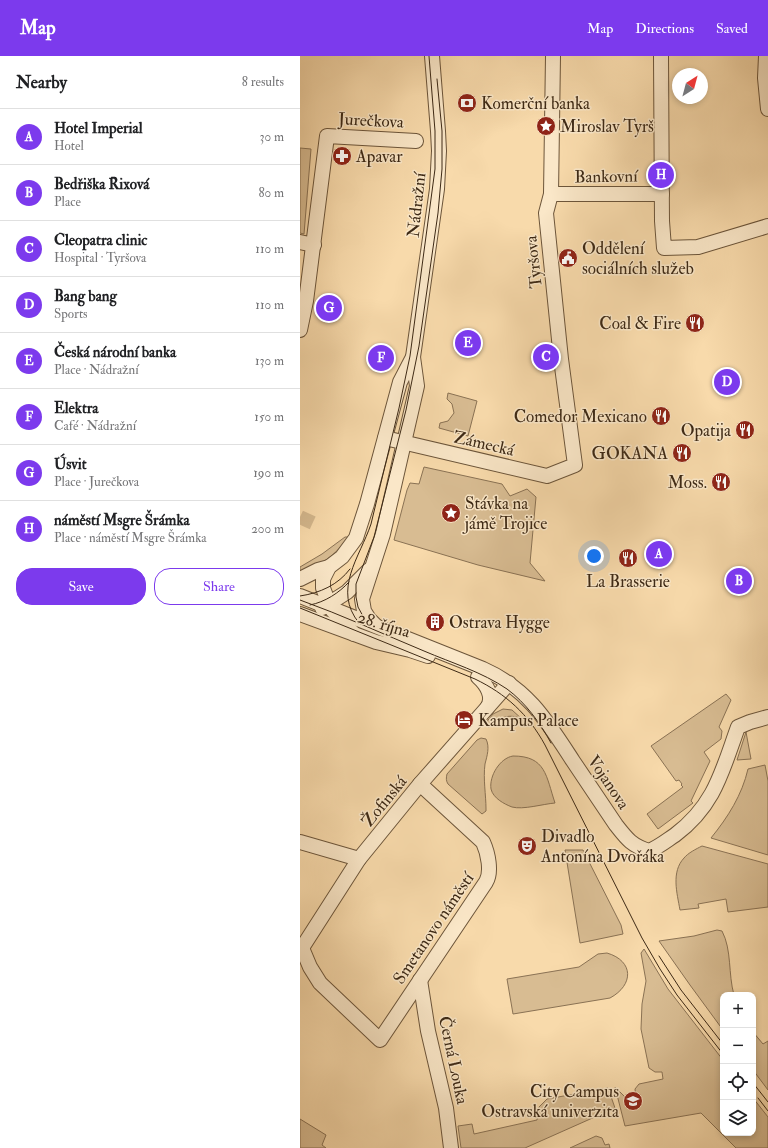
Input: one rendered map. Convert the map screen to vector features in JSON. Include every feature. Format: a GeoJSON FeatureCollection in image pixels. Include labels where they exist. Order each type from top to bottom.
{"type":"FeatureCollection","features":[{"type":"Feature","properties":{"kind":"street","name":"Nádražní"},"geometry":{"type":"LineString","coordinates":[[376,626],[366,614],[362,602],[383,534],[418,386],[413,357],[437,189],[439,151],[432,56]]}},
{"type":"Feature","properties":{"kind":"street","name":"Tyršova"},"geometry":{"type":"LineString","coordinates":[[553,56],[551,194],[546,213],[561,359],[575,465]]}},
{"type":"Feature","properties":{"kind":"street"},"geometry":{"type":"LineString","coordinates":[[661,56],[664,248],[698,247],[768,226]]}},
{"type":"Feature","properties":{"kind":"street"},"geometry":{"type":"LineString","coordinates":[[766,56],[765,78],[768,109]]}},
{"type":"Feature","properties":{"kind":"street","name":"Jurečkova"},"geometry":{"type":"LineString","coordinates":[[300,330],[306,301],[314,245],[327,136],[416,141]]}},
{"type":"Feature","properties":{"kind":"street","name":"Bankovní"},"geometry":{"type":"LineString","coordinates":[[551,194],[662,194]]}},
{"type":"Feature","properties":{"kind":"street"},"geometry":{"type":"LineString","coordinates":[[300,242],[314,245]]}},
{"type":"Feature","properties":{"kind":"street","name":"Nádražní"},"geometry":{"type":"LineString","coordinates":[[300,580],[318,570],[329,567],[342,557],[356,538],[367,504],[400,382],[413,357]]}},
{"type":"Feature","properties":{"kind":"street","name":"Zámecká"},"geometry":{"type":"LineString","coordinates":[[385,438],[547,476],[575,465]]}},
{"type":"Feature","properties":{"kind":"street","name":"Nádražní"},"geometry":{"type":"LineString","coordinates":[[300,613],[329,606],[366,575],[373,564]]}},
{"type":"Feature","properties":{"kind":"street"},"geometry":{"type":"LineString","coordinates":[[329,567],[324,574],[323,584],[329,606],[354,634]]}},
{"type":"Feature","properties":{"kind":"street"},"geometry":{"type":"LineString","coordinates":[[300,596],[329,606],[487,671],[506,687]]}},
{"type":"Feature","properties":{"kind":"street","name":"28. října"},"geometry":{"type":"LineString","coordinates":[[300,613],[376,642],[416,652],[506,687]]}},
{"type":"Feature","properties":{"kind":"street"},"geometry":{"type":"LineString","coordinates":[[478,677],[484,683],[489,693],[490,700],[487,708]]}},
{"type":"Feature","properties":{"kind":"street","name":"Vojanova"},"geometry":{"type":"LineString","coordinates":[[506,687],[521,694],[546,719],[616,825],[634,846],[649,851],[658,847],[686,827],[705,805],[723,772],[738,727],[768,717]]}},
{"type":"Feature","properties":{"kind":"street","name":"Žofinská"},"geometry":{"type":"LineString","coordinates":[[301,950],[359,859],[420,784],[506,687]]}},
{"type":"Feature","properties":{"kind":"street","name":"Smetanovo náměstí"},"geometry":{"type":"LineString","coordinates":[[301,950],[320,984],[380,1040],[488,878],[489,874],[486,851],[480,839],[420,784]]}},
{"type":"Feature","properties":{"kind":"street"},"geometry":{"type":"LineString","coordinates":[[300,842],[359,859]]}},
{"type":"Feature","properties":{"kind":"street","name":"Černá Louka"},"geometry":{"type":"LineString","coordinates":[[420,980],[428,1031],[446,1108],[451,1148]]}},
{"type":"Feature","properties":{"kind":"shaded area"},"geometry":{"type":"Polygon","coordinates":[[[300,148],[311,149],[304,234],[300,233],[300,148]]]}},
{"type":"Feature","properties":{"kind":"shaded area"},"geometry":{"type":"Polygon","coordinates":[[[448,393],[477,401],[468,436],[439,428],[440,423],[448,421],[454,413],[452,404],[447,399],[448,393]]]}},
{"type":"Feature","properties":{"kind":"shaded area"},"geometry":{"type":"Polygon","coordinates":[[[424,467],[502,484],[510,496],[527,489],[536,497],[530,563],[545,581],[478,565],[394,540],[407,490],[410,483],[419,484],[424,467]]]}},
{"type":"Feature","properties":{"kind":"shaded area"},"geometry":{"type":"Polygon","coordinates":[[[345,537],[349,537],[338,550],[321,563],[300,575],[300,567],[322,554],[345,537]]]}},
{"type":"Feature","properties":{"kind":"shaded area"},"geometry":{"type":"Polygon","coordinates":[[[726,694],[731,700],[719,727],[722,731],[721,739],[704,752],[710,761],[691,801],[693,803],[658,829],[647,814],[683,787],[679,780],[676,781],[651,746],[726,694]]]}},
{"type":"Feature","properties":{"kind":"shaded area"},"geometry":{"type":"Polygon","coordinates":[[[503,709],[512,710],[523,720],[509,716],[497,721],[489,727],[484,725],[493,714],[503,709]]]}},
{"type":"Feature","properties":{"kind":"shaded area"},"geometry":{"type":"Polygon","coordinates":[[[746,732],[751,759],[737,760],[746,732]]]}},
{"type":"Feature","properties":{"kind":"shaded area"},"geometry":{"type":"Polygon","coordinates":[[[481,738],[486,739],[488,748],[484,770],[486,811],[482,814],[448,784],[446,778],[447,774],[477,740],[481,738]]]}},
{"type":"Feature","properties":{"kind":"shaded area"},"geometry":{"type":"Polygon","coordinates":[[[508,757],[524,757],[532,760],[543,769],[555,803],[517,808],[506,804],[494,795],[491,789],[491,784],[496,768],[508,757]]]}},
{"type":"Feature","properties":{"kind":"shaded area"},"geometry":{"type":"Polygon","coordinates":[[[765,765],[768,781],[768,855],[711,838],[734,805],[742,788],[748,769],[765,765]]]}},
{"type":"Feature","properties":{"kind":"shaded area"},"geometry":{"type":"Polygon","coordinates":[[[702,846],[768,864],[768,907],[728,912],[726,899],[698,904],[699,908],[680,910],[676,883],[677,870],[686,856],[702,846]]]}},
{"type":"Feature","properties":{"kind":"shaded area"},"geometry":{"type":"Polygon","coordinates":[[[565,850],[583,850],[621,925],[623,934],[580,943],[565,850]]]}},
{"type":"Feature","properties":{"kind":"shaded area"},"geometry":{"type":"Polygon","coordinates":[[[717,930],[722,931],[725,938],[729,954],[733,992],[720,992],[720,1026],[659,941],[694,936],[717,930]]]}},
{"type":"Feature","properties":{"kind":"shaded area"},"geometry":{"type":"Polygon","coordinates":[[[644,949],[668,989],[720,1056],[720,1132],[701,1113],[625,1126],[615,1087],[629,1101],[636,1099],[635,1089],[639,1084],[663,1079],[662,1072],[655,1072],[649,1068],[641,1029],[642,1004],[646,981],[641,953],[644,949]]]}},
{"type":"Feature","properties":{"kind":"shaded area"},"geometry":{"type":"Polygon","coordinates":[[[607,953],[616,957],[622,962],[626,967],[628,974],[627,980],[618,993],[610,998],[513,1014],[507,979],[579,967],[598,954],[607,953]]]}},
{"type":"Feature","properties":{"kind":"shaded area"},"geometry":{"type":"Polygon","coordinates":[[[756,1036],[763,1044],[768,1041],[768,1090],[756,1074],[756,1036]]]}},
{"type":"Feature","properties":{"kind":"shaded area"},"geometry":{"type":"Polygon","coordinates":[[[608,1088],[615,1108],[525,1148],[461,1148],[458,1126],[472,1124],[474,1134],[537,1120],[539,1107],[547,1099],[608,1088]]]}},
{"type":"Feature","properties":{"kind":"shaded area"},"geometry":{"type":"Polygon","coordinates":[[[756,1102],[768,1117],[768,1148],[736,1148],[724,1136],[756,1136],[756,1102]]]}},
{"type":"Feature","properties":{"kind":"shaded area"},"geometry":{"type":"Polygon","coordinates":[[[300,1119],[326,1135],[322,1145],[326,1148],[300,1148],[300,1119]]]}},
{"type":"Feature","properties":{"kind":"shaded area"},"geometry":{"type":"Polygon","coordinates":[[[596,1136],[602,1138],[605,1145],[609,1144],[610,1148],[570,1148],[596,1136]]]}},
{"type":"Feature","properties":{"kind":"tunnel"},"geometry":{"type":"LineString","coordinates":[[300,517],[313,523]]}},
{"type":"Feature","properties":{"kind":"tram line"},"geometry":{"type":"LineString","coordinates":[[359,623],[351,611],[348,598],[348,586],[355,561],[371,524],[410,356],[435,169],[435,131],[429,56]]}},
{"type":"Feature","properties":{"kind":"tram line"},"geometry":{"type":"LineString","coordinates":[[373,627],[364,618],[358,607],[356,584],[374,537],[406,410],[419,346],[438,213],[442,169],[442,131],[437,79]]}},
{"type":"Feature","properties":{"kind":"tram line"},"geometry":{"type":"LineString","coordinates":[[300,596],[315,593],[334,584],[350,569]]}},
{"type":"Feature","properties":{"kind":"tram line"},"geometry":{"type":"LineString","coordinates":[[310,605],[321,602],[341,590],[349,582]]}},
{"type":"Feature","properties":{"kind":"tram line"},"geometry":{"type":"LineString","coordinates":[[300,600],[467,668],[497,683],[507,689],[526,707],[551,743]]}},
{"type":"Feature","properties":{"kind":"tram line"},"geometry":{"type":"LineString","coordinates":[[300,608],[475,679],[497,691],[524,714],[545,745],[642,938],[660,969],[677,995],[720,1050]]}},
{"type":"Feature","properties":{"kind":"tram line"},"geometry":{"type":"LineString","coordinates":[[659,956],[681,990],[720,1040]]}},
{"type":"Feature","properties":{"kind":"tram line"},"geometry":{"type":"LineString","coordinates":[[756,1087],[768,1102]]}},
{"type":"Feature","properties":{"kind":"tram line"},"geometry":{"type":"LineString","coordinates":[[758,1098],[768,1111]]}},
{"type":"Feature","properties":{"kind":"place","name":"Komerční banka"},"geometry":{"type":"Point","coordinates":[467,103]}},
{"type":"Feature","properties":{"kind":"place","name":"Miroslav Tyrš"},"geometry":{"type":"Point","coordinates":[546,126]}},
{"type":"Feature","properties":{"kind":"place","name":"Apavar"},"geometry":{"type":"Point","coordinates":[342,156]}},
{"type":"Feature","properties":{"kind":"place","name":"náměstí Msgre Šrámka"},"geometry":{"type":"Point","coordinates":[661,175]}},
{"type":"Feature","properties":{"kind":"place","name":"Oddělení sociálních služeb"},"geometry":{"type":"Point","coordinates":[568,258]}},
{"type":"Feature","properties":{"kind":"place","name":"Úsvit"},"geometry":{"type":"Point","coordinates":[329,308]}},
{"type":"Feature","properties":{"kind":"place","name":"Coal & Fire"},"geometry":{"type":"Point","coordinates":[695,323]}},
{"type":"Feature","properties":{"kind":"place","name":"Česká národní banka"},"geometry":{"type":"Point","coordinates":[468,343]}},
{"type":"Feature","properties":{"kind":"place","name":"Cleopatra clinic"},"geometry":{"type":"Point","coordinates":[546,357]}},
{"type":"Feature","properties":{"kind":"place","name":"Elektra"},"geometry":{"type":"Point","coordinates":[381,358]}},
{"type":"Feature","properties":{"kind":"place","name":"Bang bang"},"geometry":{"type":"Point","coordinates":[727,382]}},
{"type":"Feature","properties":{"kind":"place","name":"Comedor Mexicano"},"geometry":{"type":"Point","coordinates":[661,416]}},
{"type":"Feature","properties":{"kind":"place","name":"Opatija"},"geometry":{"type":"Point","coordinates":[745,430]}},
{"type":"Feature","properties":{"kind":"place","name":"GOKANA"},"geometry":{"type":"Point","coordinates":[682,453]}},
{"type":"Feature","properties":{"kind":"place","name":"Moss."},"geometry":{"type":"Point","coordinates":[721,482]}},
{"type":"Feature","properties":{"kind":"place","name":"Stávka na jámě Trojice"},"geometry":{"type":"Point","coordinates":[451,513]}},
{"type":"Feature","properties":{"kind":"place","name":"Hotel Imperial"},"geometry":{"type":"Point","coordinates":[659,554]}},
{"type":"Feature","properties":{"kind":"place","name":"La Brasserie"},"geometry":{"type":"Point","coordinates":[628,558]}},
{"type":"Feature","properties":{"kind":"place","name":"Bedřiška Rixová"},"geometry":{"type":"Point","coordinates":[739,581]}},
{"type":"Feature","properties":{"kind":"place","name":"Ostrava Hygge"},"geometry":{"type":"Point","coordinates":[435,622]}},
{"type":"Feature","properties":{"kind":"place","name":"Kampus Palace"},"geometry":{"type":"Point","coordinates":[464,720]}},
{"type":"Feature","properties":{"kind":"place","name":"Divadlo Antonína Dvořáka"},"geometry":{"type":"Point","coordinates":[527,846]}},
{"type":"Feature","properties":{"kind":"place","name":"City Campus Ostravská univerzita"},"geometry":{"type":"Point","coordinates":[633,1101]}}]}
